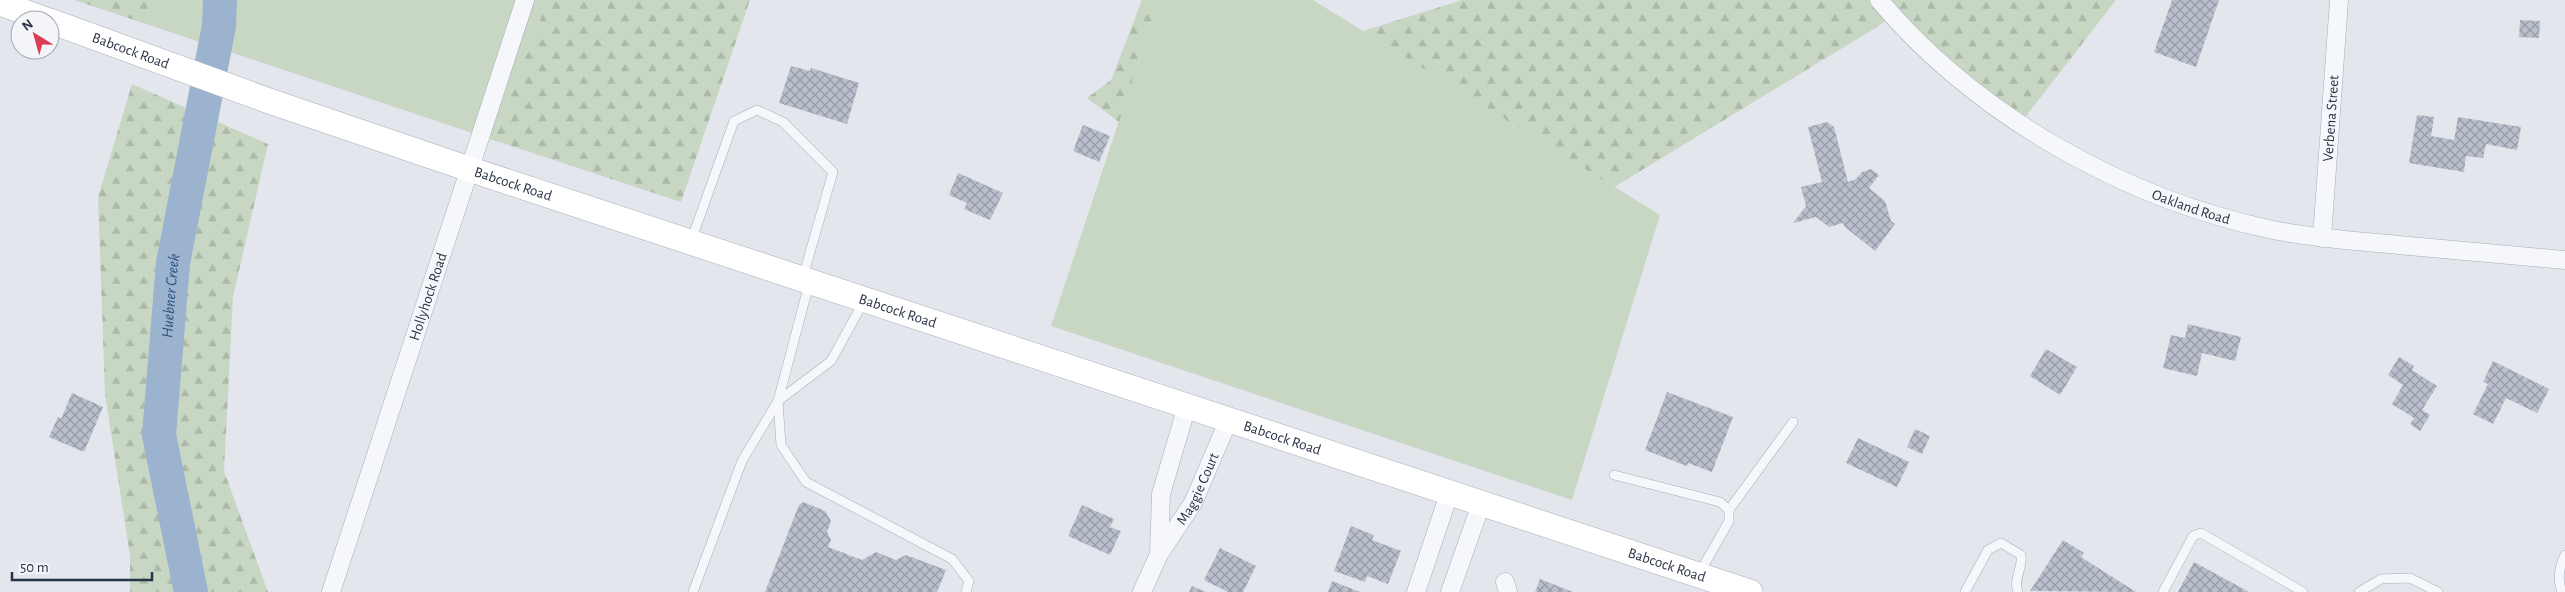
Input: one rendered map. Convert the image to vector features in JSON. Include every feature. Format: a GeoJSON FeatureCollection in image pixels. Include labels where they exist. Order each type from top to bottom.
{"type":"FeatureCollection","features":[{"type":"Feature","properties":{"kind":"main road"},"geometry":{"type":"LineString","coordinates":[[1,5],[16,10]]}},
{"type":"Feature","properties":{"kind":"main road","name":"Babcock Road"},"geometry":{"type":"LineString","coordinates":[[60,26],[272,102],[469,169],[1750,592]]}},
{"type":"Feature","properties":{"kind":"street","name":"Hollyhock Road"},"geometry":{"type":"LineString","coordinates":[[331,592],[525,0]]}},
{"type":"Feature","properties":{"kind":"street","name":"Oakland Road"},"geometry":{"type":"LineString","coordinates":[[1879,0],[1938,59],[1986,100],[2037,137],[2139,187],[2197,209],[2273,230],[2322,238],[2565,260]]}},
{"type":"Feature","properties":{"kind":"street","name":"Verbena Street"},"geometry":{"type":"LineString","coordinates":[[2322,238],[2339,0]]}},
{"type":"Feature","properties":{"kind":"street","name":"Maggie Court"},"geometry":{"type":"LineString","coordinates":[[1158,554],[1161,494],[1187,406]]}},
{"type":"Feature","properties":{"kind":"street","name":"Maggie Court"},"geometry":{"type":"LineString","coordinates":[[1142,592],[1158,554],[1192,503],[1229,419]]}},
{"type":"Feature","properties":{"kind":"street"},"geometry":{"type":"LineString","coordinates":[[1416,592],[1449,494]]}},
{"type":"Feature","properties":{"kind":"street"},"geometry":{"type":"LineString","coordinates":[[1450,592],[1482,504]]}},
{"type":"Feature","properties":{"kind":"lane"},"geometry":{"type":"LineString","coordinates":[[690,242],[734,121],[757,110],[783,122],[834,172],[806,280],[778,401],[781,445],[806,482],[952,560],[969,581],[966,592]]}},
{"type":"Feature","properties":{"kind":"lane"},"geometry":{"type":"LineString","coordinates":[[693,592],[742,461],[778,401],[831,361],[865,299]]}},
{"type":"Feature","properties":{"kind":"lane"},"geometry":{"type":"LineString","coordinates":[[1698,574],[1729,521],[1729,510],[1793,422]]}},
{"type":"Feature","properties":{"kind":"lane"},"geometry":{"type":"LineString","coordinates":[[1614,476],[1720,502],[1729,510]]}},
{"type":"Feature","properties":{"kind":"lane"},"geometry":{"type":"LineString","coordinates":[[2163,592],[2193,536],[2201,533],[2303,592]]}},
{"type":"Feature","properties":{"kind":"lane"},"geometry":{"type":"LineString","coordinates":[[1965,592],[1968,583],[1988,550],[2001,543],[2021,555],[2022,562],[2016,587],[2018,592]]}},
{"type":"Feature","properties":{"kind":"lane"},"geometry":{"type":"LineString","coordinates":[[2562,592],[2559,584],[2560,566],[2565,556]]}},
{"type":"Feature","properties":{"kind":"lane"},"geometry":{"type":"LineString","coordinates":[[2360,592],[2381,579],[2410,578],[2438,592]]}},
{"type":"Feature","properties":{"kind":"green space"},"geometry":{"type":"Polygon","coordinates":[[[74,0],[150,0],[146,24],[74,0]]]}},
{"type":"Feature","properties":{"kind":"green space"},"geometry":{"type":"Polygon","coordinates":[[[150,0],[539,0],[545,7],[493,140],[146,24],[150,0]]]}},
{"type":"Feature","properties":{"kind":"green space"},"geometry":{"type":"Polygon","coordinates":[[[539,0],[750,0],[681,202],[493,140],[545,7],[539,0]]]}},
{"type":"Feature","properties":{"kind":"green space"},"geometry":{"type":"Polygon","coordinates":[[[1142,0],[1159,0],[1119,122],[1087,98],[1111,80],[1142,0]]]}},
{"type":"Feature","properties":{"kind":"green space"},"geometry":{"type":"Polygon","coordinates":[[[1159,0],[1313,0],[1660,215],[1572,500],[1051,326],[1159,0]]]}},
{"type":"Feature","properties":{"kind":"green space"},"geometry":{"type":"Polygon","coordinates":[[[1462,0],[2116,0],[2023,120],[1941,53],[1899,12],[1614,187],[1363,31],[1462,0]]]}},
{"type":"Feature","properties":{"kind":"green space"},"geometry":{"type":"Polygon","coordinates":[[[132,84],[268,144],[233,297],[224,471],[268,592],[130,592],[130,556],[105,394],[98,197],[132,84]]]}},
{"type":"Feature","properties":{"kind":"building"},"geometry":{"type":"Polygon","coordinates":[[[2172,0],[2219,0],[2196,67],[2154,52],[2172,0]]]}},
{"type":"Feature","properties":{"kind":"building"},"geometry":{"type":"Polygon","coordinates":[[[2520,20],[2540,21],[2539,38],[2519,37],[2520,20]]]}},
{"type":"Feature","properties":{"kind":"building"},"geometry":{"type":"Polygon","coordinates":[[[791,66],[810,71],[811,68],[859,83],[847,124],[779,103],[791,66]]]}},
{"type":"Feature","properties":{"kind":"building"},"geometry":{"type":"Polygon","coordinates":[[[2417,115],[2434,117],[2431,136],[2454,140],[2458,117],[2521,127],[2517,150],[2486,144],[2483,158],[2466,156],[2464,172],[2409,163],[2417,115]]]}},
{"type":"Feature","properties":{"kind":"building"},"geometry":{"type":"Polygon","coordinates":[[[1827,122],[1834,127],[1848,182],[1856,179],[1862,172],[1871,169],[1879,175],[1869,188],[1885,201],[1891,221],[1895,224],[1875,251],[1845,227],[1843,223],[1829,227],[1816,217],[1793,223],[1806,206],[1801,187],[1822,182],[1808,127],[1827,122]]]}},
{"type":"Feature","properties":{"kind":"building"},"geometry":{"type":"Polygon","coordinates":[[[1083,125],[1110,136],[1099,162],[1073,151],[1083,125]]]}},
{"type":"Feature","properties":{"kind":"building"},"geometry":{"type":"Polygon","coordinates":[[[958,173],[1003,193],[990,220],[964,209],[967,203],[949,195],[958,173]]]}},
{"type":"Feature","properties":{"kind":"building"},"geometry":{"type":"Polygon","coordinates":[[[2188,324],[2241,337],[2235,361],[2202,353],[2197,376],[2163,368],[2171,335],[2185,338],[2188,324]]]}},
{"type":"Feature","properties":{"kind":"building"},"geometry":{"type":"Polygon","coordinates":[[[2046,349],[2077,367],[2060,395],[2030,376],[2046,349]]]}},
{"type":"Feature","properties":{"kind":"building"},"geometry":{"type":"Polygon","coordinates":[[[2399,357],[2414,366],[2412,370],[2437,386],[2422,410],[2430,415],[2420,431],[2410,424],[2414,418],[2392,404],[2403,385],[2388,375],[2399,357]]]}},
{"type":"Feature","properties":{"kind":"building"},"geometry":{"type":"Polygon","coordinates":[[[2493,361],[2549,389],[2537,413],[2506,398],[2493,424],[2473,414],[2488,384],[2483,382],[2493,361]]]}},
{"type":"Feature","properties":{"kind":"building"},"geometry":{"type":"Polygon","coordinates":[[[1667,392],[1733,417],[1712,472],[1688,463],[1687,466],[1645,450],[1667,392]]]}},
{"type":"Feature","properties":{"kind":"building"},"geometry":{"type":"Polygon","coordinates":[[[72,393],[103,407],[84,452],[49,437],[58,417],[61,419],[72,393]]]}},
{"type":"Feature","properties":{"kind":"building"},"geometry":{"type":"Polygon","coordinates":[[[1915,429],[1930,436],[1922,454],[1907,447],[1915,429]]]}},
{"type":"Feature","properties":{"kind":"building"},"geometry":{"type":"Polygon","coordinates":[[[1858,438],[1909,462],[1897,487],[1846,463],[1858,438]]]}},
{"type":"Feature","properties":{"kind":"building"},"geometry":{"type":"Polygon","coordinates":[[[803,502],[825,511],[831,521],[827,532],[831,540],[828,547],[862,560],[876,552],[896,560],[906,555],[946,570],[937,592],[765,592],[799,505],[803,502]]]}},
{"type":"Feature","properties":{"kind":"building"},"geometry":{"type":"Polygon","coordinates":[[[1082,505],[1114,519],[1110,527],[1121,531],[1110,555],[1068,536],[1082,505]]]}},
{"type":"Feature","properties":{"kind":"building"},"geometry":{"type":"Polygon","coordinates":[[[1351,526],[1374,535],[1372,540],[1401,551],[1388,584],[1367,576],[1365,582],[1334,571],[1351,526]]]}},
{"type":"Feature","properties":{"kind":"building"},"geometry":{"type":"Polygon","coordinates":[[[2063,540],[2084,553],[2081,557],[2136,592],[2030,591],[2063,540]]]}},
{"type":"Feature","properties":{"kind":"building"},"geometry":{"type":"Polygon","coordinates":[[[1220,548],[1256,566],[1243,592],[1228,592],[1204,580],[1220,548]]]}},
{"type":"Feature","properties":{"kind":"building"},"geometry":{"type":"Polygon","coordinates":[[[2194,562],[2249,592],[2178,592],[2194,562]]]}},
{"type":"Feature","properties":{"kind":"building"},"geometry":{"type":"Polygon","coordinates":[[[1540,579],[1573,592],[1535,592],[1540,579]]]}},
{"type":"Feature","properties":{"kind":"building"},"geometry":{"type":"Polygon","coordinates":[[[1332,581],[1360,592],[1328,592],[1332,581]]]}},
{"type":"Feature","properties":{"kind":"building"},"geometry":{"type":"Polygon","coordinates":[[[1192,586],[1206,592],[1189,592],[1192,586]]]}},
{"type":"Feature","properties":{"kind":"waterway","name":"Huebner Creek"},"geometry":{"type":"LineString","coordinates":[[191,592],[159,435],[173,263],[219,26],[220,0]]}}]}
